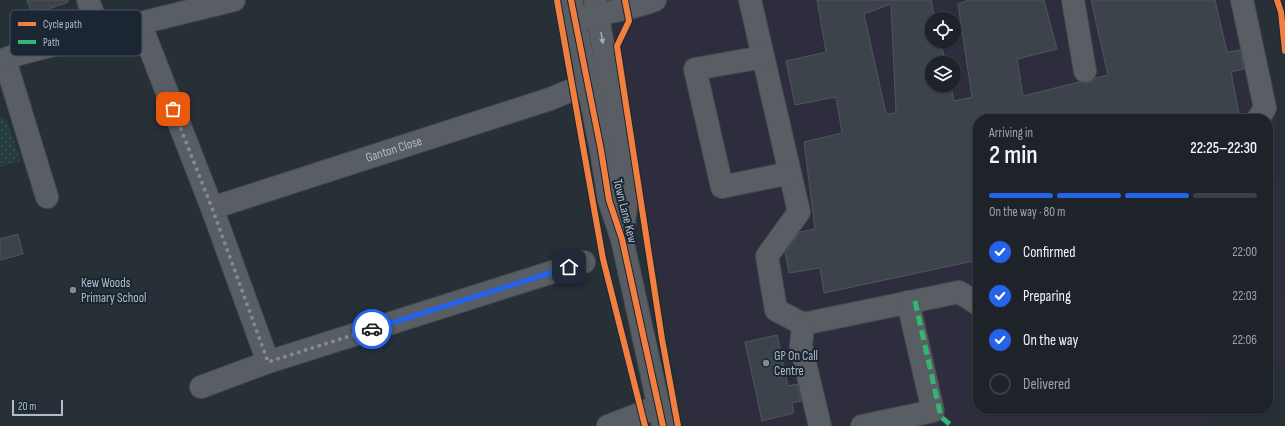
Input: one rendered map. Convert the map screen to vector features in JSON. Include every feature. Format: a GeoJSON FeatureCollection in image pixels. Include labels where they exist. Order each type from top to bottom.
{"type":"FeatureCollection","features":[{"type":"Feature","properties":{"kind":"street"},"geometry":{"type":"LineString","coordinates":[[88,0],[92,10]]}},
{"type":"Feature","properties":{"kind":"street"},"geometry":{"type":"LineString","coordinates":[[142,23],[234,0]]}},
{"type":"Feature","properties":{"kind":"street"},"geometry":{"type":"LineString","coordinates":[[572,5],[596,7],[639,6],[655,0]]}},
{"type":"Feature","properties":{"kind":"street"},"geometry":{"type":"LineString","coordinates":[[750,0],[799,212],[767,256],[776,310],[803,324],[959,292],[973,301]]}},
{"type":"Feature","properties":{"kind":"street"},"geometry":{"type":"LineString","coordinates":[[1073,0],[1086,71]]}},
{"type":"Feature","properties":{"kind":"street"},"geometry":{"type":"LineString","coordinates":[[1242,0],[1265,108],[1261,114]]}},
{"type":"Feature","properties":{"kind":"street","name":"Town Lane Kew"},"geometry":{"type":"LineString","coordinates":[[572,5],[601,150],[609,200],[622,239],[661,416]]}},
{"type":"Feature","properties":{"kind":"street","name":"Town Lane Kew"},"geometry":{"type":"LineString","coordinates":[[596,7],[628,187],[622,239]]}},
{"type":"Feature","properties":{"kind":"street"},"geometry":{"type":"LineString","coordinates":[[142,28],[212,208],[268,362]]}},
{"type":"Feature","properties":{"kind":"street"},"geometry":{"type":"LineString","coordinates":[[14,56],[3,60],[47,197]]}},
{"type":"Feature","properties":{"kind":"street"},"geometry":{"type":"LineString","coordinates":[[763,57],[695,69],[722,187],[790,173]]}},
{"type":"Feature","properties":{"kind":"street","name":"Ganton Close"},"geometry":{"type":"LineString","coordinates":[[212,208],[574,90]]}},
{"type":"Feature","properties":{"kind":"street"},"geometry":{"type":"LineString","coordinates":[[201,386],[268,362],[584,262]]}},
{"type":"Feature","properties":{"kind":"street"},"geometry":{"type":"LineString","coordinates":[[862,426],[933,411],[908,302]]}},
{"type":"Feature","properties":{"kind":"street"},"geometry":{"type":"LineString","coordinates":[[803,324],[801,346],[820,426]]}},
{"type":"Feature","properties":{"kind":"street"},"geometry":{"type":"LineString","coordinates":[[608,426],[642,413],[661,416]]}},
{"type":"Feature","properties":{"kind":"shaded area"},"geometry":{"type":"Polygon","coordinates":[[[604,0],[1256,0],[1276,90],[1285,303],[1285,365],[1273,366],[1273,114],[973,114],[973,414],[1215,414],[1206,426],[687,426],[604,0]]]}},
{"type":"Feature","properties":{"kind":"green space"},"geometry":{"type":"Polygon","coordinates":[[[0,117],[6,119],[21,161],[0,167],[0,117]]]}},
{"type":"Feature","properties":{"kind":"building"},"geometry":{"type":"Polygon","coordinates":[[[27,0],[68,0],[68,2],[46,10],[30,10],[27,0]]]}},
{"type":"Feature","properties":{"kind":"building"},"geometry":{"type":"Polygon","coordinates":[[[817,0],[931,0],[934,12],[925,12],[925,48],[942,48],[944,56],[925,56],[925,92],[952,92],[954,101],[972,97],[961,24],[961,12],[959,12],[958,4],[969,0],[1044,0],[1057,49],[1017,59],[1023,96],[1079,82],[1087,83],[1093,81],[1095,78],[1108,75],[1091,0],[1215,0],[1227,52],[1240,50],[1244,69],[1231,72],[1239,114],[973,114],[973,261],[824,293],[820,268],[789,273],[785,252],[800,232],[815,229],[804,142],[842,133],[836,97],[795,105],[786,61],[826,52],[817,0]],[[891,4],[864,14],[886,114],[896,113],[891,4]]]}},
{"type":"Feature","properties":{"kind":"building"},"geometry":{"type":"Polygon","coordinates":[[[18,234],[23,254],[0,260],[0,239],[18,234]]]}},
{"type":"Feature","properties":{"kind":"building","name":"GP On Call Centre"},"geometry":{"type":"Polygon","coordinates":[[[777,335],[788,386],[797,384],[801,401],[792,403],[794,413],[762,421],[745,342],[777,335]]]}},
{"type":"Feature","properties":{"kind":"marked path"},"geometry":{"type":"LineString","coordinates":[[915,301],[941,417],[952,426]]}},
{"type":"Feature","properties":{"kind":"cycle path"},"geometry":{"type":"LineString","coordinates":[[557,0],[603,259],[645,426]]}},
{"type":"Feature","properties":{"kind":"cycle path"},"geometry":{"type":"LineString","coordinates":[[571,0],[601,150],[609,200],[622,239],[663,426]]}},
{"type":"Feature","properties":{"kind":"cycle path"},"geometry":{"type":"LineString","coordinates":[[625,0],[629,21],[617,46],[662,339],[678,426]]}},
{"type":"Feature","properties":{"kind":"cycle path"},"geometry":{"type":"LineString","coordinates":[[1277,0],[1281,12],[1285,51]]}},
{"type":"Feature","properties":{"kind":"way so far"},"geometry":{"type":"LineString","coordinates":[[173,109],[212,208],[268,362],[372,329]]}},
{"type":"Feature","properties":{"kind":"place","name":"Kew Woods Primary School"},"geometry":{"type":"Point","coordinates":[73,290]}},
{"type":"Feature","properties":{"kind":"place","name":"GP On Call Centre"},"geometry":{"type":"Point","coordinates":[766,363]}},
{"type":"Feature","properties":{"kind":"route"},"geometry":{"type":"LineString","coordinates":[[372,329],[569,267]]}}]}
